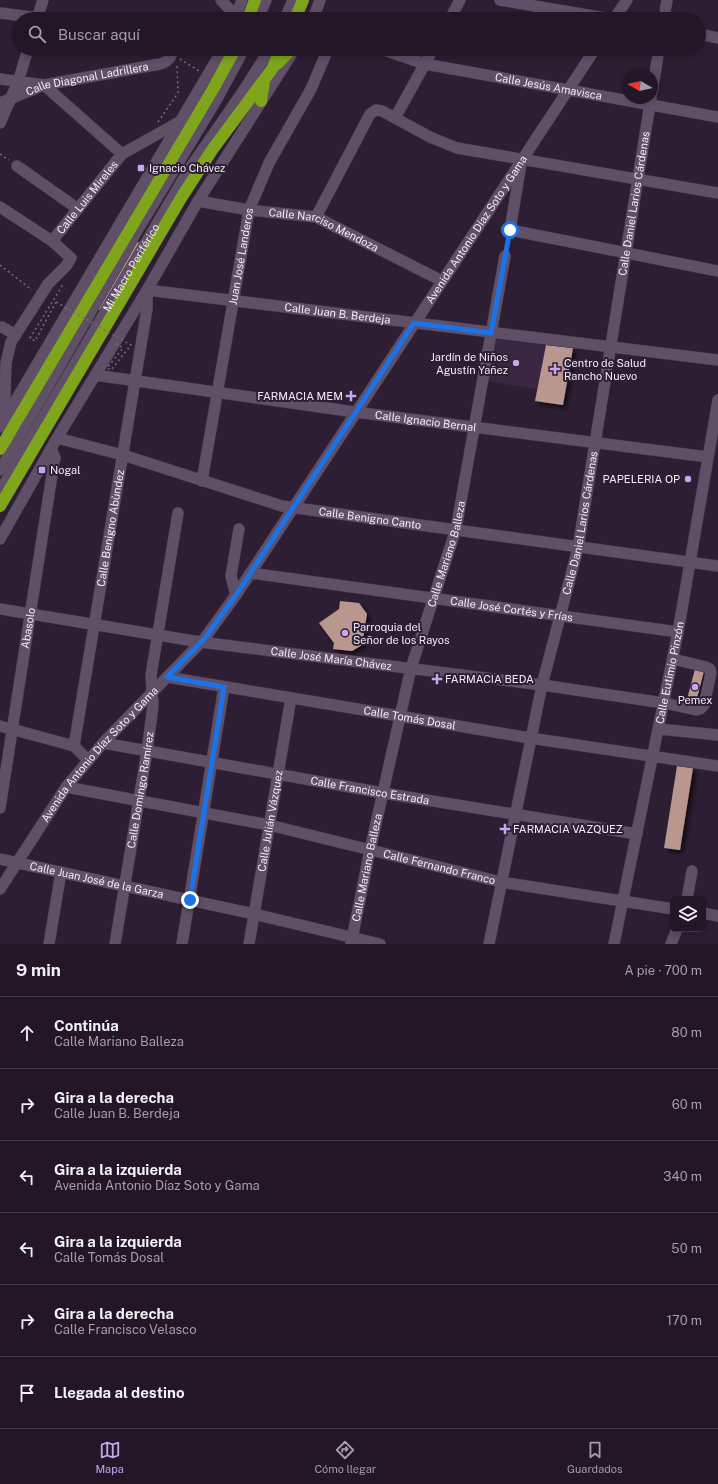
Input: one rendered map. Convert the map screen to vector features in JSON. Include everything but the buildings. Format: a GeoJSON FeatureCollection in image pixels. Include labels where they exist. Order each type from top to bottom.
{"type":"FeatureCollection","features":[{"type":"Feature","properties":{"kind":"highway"},"geometry":{"type":"LineString","coordinates":[[251,12],[255,0]]}},
{"type":"Feature","properties":{"kind":"highway"},"geometry":{"type":"LineString","coordinates":[[299,12],[303,0]]}},
{"type":"Feature","properties":{"kind":"highway"},"geometry":{"type":"LineString","coordinates":[[0,450],[231,56]]}},
{"type":"Feature","properties":{"kind":"highway"},"geometry":{"type":"LineString","coordinates":[[272,69],[278,56]]}},
{"type":"Feature","properties":{"kind":"highway"},"geometry":{"type":"LineString","coordinates":[[0,506],[181,198],[212,150],[264,79],[286,56]]}},
{"type":"Feature","properties":{"kind":"highway"},"geometry":{"type":"LineString","coordinates":[[261,101],[264,79]]}},
{"type":"Feature","properties":{"kind":"street"},"geometry":{"type":"LineString","coordinates":[[41,12],[43,0]]}},
{"type":"Feature","properties":{"kind":"street"},"geometry":{"type":"LineString","coordinates":[[221,0],[232,12]]}},
{"type":"Feature","properties":{"kind":"street"},"geometry":{"type":"LineString","coordinates":[[238,12],[242,0]]}},
{"type":"Feature","properties":{"kind":"street"},"geometry":{"type":"LineString","coordinates":[[261,12],[266,0]]}},
{"type":"Feature","properties":{"kind":"street"},"geometry":{"type":"LineString","coordinates":[[288,12],[293,0]]}},
{"type":"Feature","properties":{"kind":"street"},"geometry":{"type":"LineString","coordinates":[[316,12],[320,0]]}},
{"type":"Feature","properties":{"kind":"street"},"geometry":{"type":"LineString","coordinates":[[454,12],[460,0]]}},
{"type":"Feature","properties":{"kind":"street"},"geometry":{"type":"LineString","coordinates":[[500,0],[570,12]]}},
{"type":"Feature","properties":{"kind":"street"},"geometry":{"type":"LineString","coordinates":[[619,12],[627,0]]}},
{"type":"Feature","properties":{"kind":"street"},"geometry":{"type":"LineString","coordinates":[[665,12],[667,0]]}},
{"type":"Feature","properties":{"kind":"street"},"geometry":{"type":"LineString","coordinates":[[0,13],[12,14]]}},
{"type":"Feature","properties":{"kind":"street"},"geometry":{"type":"LineString","coordinates":[[706,35],[718,38]]}},
{"type":"Feature","properties":{"kind":"street"},"geometry":{"type":"LineString","coordinates":[[0,123],[12,98],[26,56]]}},
{"type":"Feature","properties":{"kind":"street","name":"Calle Diagonal Ladrillera"},"geometry":{"type":"LineString","coordinates":[[0,103],[44,84],[160,64],[166,62],[169,56]]}},
{"type":"Feature","properties":{"kind":"street"},"geometry":{"type":"LineString","coordinates":[[0,427],[219,56]]}},
{"type":"Feature","properties":{"kind":"street","name":"Mi Macro Periférico"},"geometry":{"type":"LineString","coordinates":[[0,470],[137,231],[217,99],[240,56]]}},
{"type":"Feature","properties":{"kind":"street","name":"Mi Macro Periférico"},"geometry":{"type":"LineString","coordinates":[[0,491],[188,171],[266,56]]}},
{"type":"Feature","properties":{"kind":"street"},"geometry":{"type":"LineString","coordinates":[[0,539],[51,448],[147,290],[198,201],[289,56]]}},
{"type":"Feature","properties":{"kind":"street","name":"Juan José Landeros"},"geometry":{"type":"LineString","coordinates":[[202,480],[249,210],[269,163],[311,89],[325,56]]}},
{"type":"Feature","properties":{"kind":"street","name":"Calle Jesús Amavisca"},"geometry":{"type":"LineString","coordinates":[[402,56],[425,64],[568,90],[622,97]]}},
{"type":"Feature","properties":{"kind":"street"},"geometry":{"type":"LineString","coordinates":[[395,118],[429,56]]}},
{"type":"Feature","properties":{"kind":"street","name":"Avenida Antonio Díaz Soto y Gama"},"geometry":{"type":"LineString","coordinates":[[0,889],[16,862],[66,787],[103,743],[200,642],[236,595],[292,507],[590,56]]}},
{"type":"Feature","properties":{"kind":"street"},"geometry":{"type":"LineString","coordinates":[[656,68],[658,56]]}},
{"type":"Feature","properties":{"kind":"street"},"geometry":{"type":"LineString","coordinates":[[0,79],[44,84],[122,154],[180,122]]}},
{"type":"Feature","properties":{"kind":"street","name":"Calle Jesús Amavisca"},"geometry":{"type":"LineString","coordinates":[[658,103],[718,117]]}},
{"type":"Feature","properties":{"kind":"street","name":"Calle Daniel Larios Cárdenas"},"geometry":{"type":"LineString","coordinates":[[489,944],[530,738],[542,685],[578,548],[650,104]]}},
{"type":"Feature","properties":{"kind":"street"},"geometry":{"type":"LineString","coordinates":[[316,217],[370,114],[376,110],[382,111],[457,148],[718,193]]}},
{"type":"Feature","properties":{"kind":"street","name":"Calle Luis Mireles"},"geometry":{"type":"LineString","coordinates":[[52,241],[122,154]]}},
{"type":"Feature","properties":{"kind":"street"},"geometry":{"type":"LineString","coordinates":[[522,159],[510,230],[718,271]]}},
{"type":"Feature","properties":{"kind":"street"},"geometry":{"type":"LineString","coordinates":[[17,166],[78,208]]}},
{"type":"Feature","properties":{"kind":"street","name":"Calle Narciso Mendoza"},"geometry":{"type":"LineString","coordinates":[[198,201],[249,210],[316,217],[442,281]]}},
{"type":"Feature","properties":{"kind":"street"},"geometry":{"type":"LineString","coordinates":[[0,207],[52,241],[71,258],[66,266],[48,284],[11,342],[4,372],[0,427]]}},
{"type":"Feature","properties":{"kind":"street","name":"Calle Mariano Balleza"},"geometry":{"type":"LineString","coordinates":[[352,941],[370,850],[411,668],[456,529],[505,256]]}},
{"type":"Feature","properties":{"kind":"street","name":"Calle Juan B. Berdeja"},"geometry":{"type":"LineString","coordinates":[[147,290],[718,360]]}},
{"type":"Feature","properties":{"kind":"street","name":"Calle Benigno Abùndez"},"geometry":{"type":"LineString","coordinates":[[74,746],[147,309],[147,290]]}},
{"type":"Feature","properties":{"kind":"street"},"geometry":{"type":"LineString","coordinates":[[2,327],[16,335]]}},
{"type":"Feature","properties":{"kind":"street","name":"Calle Ignacio Bernal"},"geometry":{"type":"LineString","coordinates":[[95,375],[135,382],[355,412],[708,457]]}},
{"type":"Feature","properties":{"kind":"street","name":"Calle Eutimio Pinzón"},"geometry":{"type":"LineString","coordinates":[[614,944],[673,659],[718,400]]}},
{"type":"Feature","properties":{"kind":"street","name":"Calle Benigno Canto"},"geometry":{"type":"LineString","coordinates":[[57,438],[123,455],[282,506],[456,529],[578,548],[718,566]]}},
{"type":"Feature","properties":{"kind":"street","name":"Abasolo"},"geometry":{"type":"LineString","coordinates":[[0,808],[55,458],[51,448]]}},
{"type":"Feature","properties":{"kind":"street","name":"Calle Domingo Ramírez"},"geometry":{"type":"LineString","coordinates":[[115,944],[147,751],[153,706],[151,675],[178,514]]}},
{"type":"Feature","properties":{"kind":"street"},"geometry":{"type":"LineString","coordinates":[[236,595],[231,576],[239,529]]}},
{"type":"Feature","properties":{"kind":"street","name":"Calle José Cortés y Frías"},"geometry":{"type":"LineString","coordinates":[[250,572],[560,617],[678,632]]}},
{"type":"Feature","properties":{"kind":"street","name":"Calle José María Chávez"},"geometry":{"type":"LineString","coordinates":[[0,609],[158,636],[542,685],[664,703],[696,710],[700,709],[704,705],[710,669],[673,659]]}},
{"type":"Feature","properties":{"kind":"street","name":"Calle Tomás Dosal"},"geometry":{"type":"LineString","coordinates":[[167,677],[530,738],[718,766]]}},
{"type":"Feature","properties":{"kind":"street"},"geometry":{"type":"LineString","coordinates":[[182,944],[224,687]]}},
{"type":"Feature","properties":{"kind":"street","name":"Calle Julián Vázquez"},"geometry":{"type":"LineString","coordinates":[[249,944],[291,698]]}},
{"type":"Feature","properties":{"kind":"street"},"geometry":{"type":"LineString","coordinates":[[0,726],[74,746],[88,760]]}},
{"type":"Feature","properties":{"kind":"street"},"geometry":{"type":"LineString","coordinates":[[659,729],[718,735]]}},
{"type":"Feature","properties":{"kind":"street","name":"Calle Francisco Estrada"},"geometry":{"type":"LineString","coordinates":[[103,743],[383,793],[637,834]]}},
{"type":"Feature","properties":{"kind":"street","name":"Calle Fernando Franco"},"geometry":{"type":"LineString","coordinates":[[66,787],[269,825],[502,882],[670,909]]}},
{"type":"Feature","properties":{"kind":"street","name":"Calle Juan José de la Garza"},"geometry":{"type":"LineString","coordinates":[[0,859],[254,914],[352,941],[380,944]]}},
{"type":"Feature","properties":{"kind":"street"},"geometry":{"type":"LineString","coordinates":[[49,944],[61,872]]}},
{"type":"Feature","properties":{"kind":"street"},"geometry":{"type":"LineString","coordinates":[[688,896],[692,872]]}},
{"type":"Feature","properties":{"kind":"street"},"geometry":{"type":"LineString","coordinates":[[706,914],[718,916]]}},
{"type":"Feature","properties":{"kind":"street"},"geometry":{"type":"LineString","coordinates":[[671,944],[676,932]]}},
{"type":"Feature","properties":{"kind":"path"},"geometry":{"type":"LineString","coordinates":[[157,123],[178,93],[177,59],[175,56]]}},
{"type":"Feature","properties":{"kind":"path"},"geometry":{"type":"LineString","coordinates":[[178,56],[201,73]]}},
{"type":"Feature","properties":{"kind":"path"},"geometry":{"type":"LineString","coordinates":[[0,154],[17,166]]}},
{"type":"Feature","properties":{"kind":"path"},"geometry":{"type":"LineString","coordinates":[[0,265],[41,296]]}},
{"type":"Feature","properties":{"kind":"path"},"geometry":{"type":"LineString","coordinates":[[68,278],[30,338],[35,341],[56,302],[131,345],[111,370],[107,368],[123,348],[115,343]]}},
{"type":"Feature","properties":{"kind":"shaded area","name":"Jardín de Niños Agustín Yañez"},"geometry":{"type":"Polygon","coordinates":[[[494,339],[546,345],[537,389],[485,381],[494,339]]]}},
{"type":"Feature","properties":{"kind":"place","name":"Ignacio Chávez"},"geometry":{"type":"Point","coordinates":[141,168]}},
{"type":"Feature","properties":{"kind":"place","name":"Jardín de Niños Agustín Yañez"},"geometry":{"type":"Point","coordinates":[516,363]}},
{"type":"Feature","properties":{"kind":"place","name":"Centro de Salud Rancho Nuevo"},"geometry":{"type":"Point","coordinates":[555,369]}},
{"type":"Feature","properties":{"kind":"place","name":"FARMACIA MEM"},"geometry":{"type":"Point","coordinates":[351,396]}},
{"type":"Feature","properties":{"kind":"place","name":"Nogal"},"geometry":{"type":"Point","coordinates":[42,470]}},
{"type":"Feature","properties":{"kind":"place","name":"PAPELERIA OP"},"geometry":{"type":"Point","coordinates":[688,479]}},
{"type":"Feature","properties":{"kind":"place","name":"Parroquia del Señor de los Rayos"},"geometry":{"type":"Point","coordinates":[345,633]}},
{"type":"Feature","properties":{"kind":"place","name":"FARMACIA BEDA"},"geometry":{"type":"Point","coordinates":[437,679]}},
{"type":"Feature","properties":{"kind":"place","name":"Pemex"},"geometry":{"type":"Point","coordinates":[695,687]}},
{"type":"Feature","properties":{"kind":"place","name":"FARMACIA VAZQUEZ"},"geometry":{"type":"Point","coordinates":[505,829]}},
{"type":"Feature","properties":{"kind":"route"},"geometry":{"type":"LineString","coordinates":[[190,900],[224,687],[167,677],[204,639],[236,595],[292,507],[414,323],[491,333],[510,230]]}}]}
